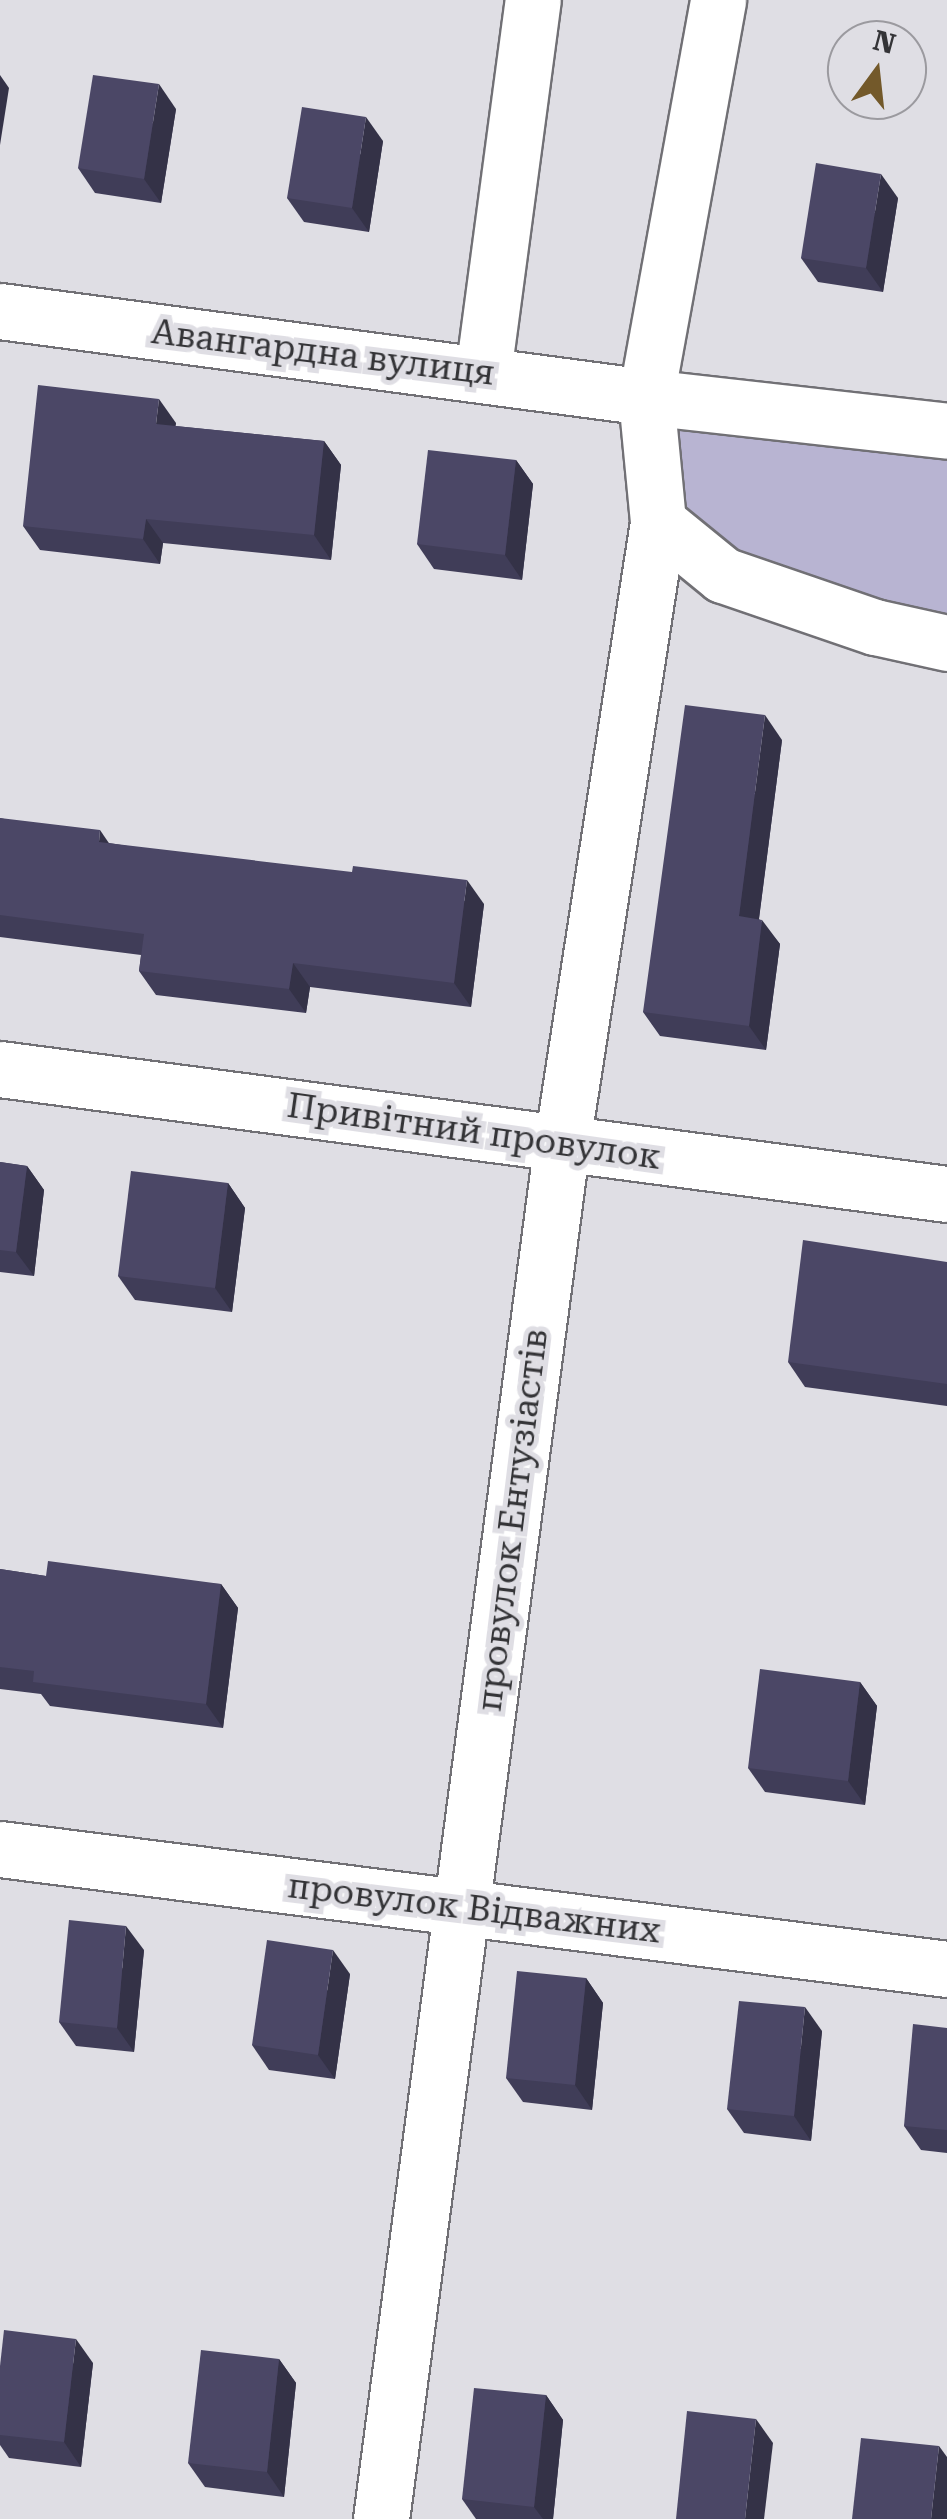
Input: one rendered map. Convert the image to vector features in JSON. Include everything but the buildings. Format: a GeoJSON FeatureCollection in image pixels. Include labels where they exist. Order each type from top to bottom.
{"type":"FeatureCollection","features":[{"type":"Feature","properties":{"kind":"street"},"geometry":{"type":"LineString","coordinates":[[483,373],[534,0]]}},
{"type":"Feature","properties":{"kind":"street"},"geometry":{"type":"LineString","coordinates":[[718,0],[646,397],[658,522],[723,575],[876,626],[947,642]]}},
{"type":"Feature","properties":{"kind":"street","name":"Авангардна вулиця"},"geometry":{"type":"LineString","coordinates":[[0,311],[646,397],[947,430]]}},
{"type":"Feature","properties":{"kind":"street","name":"провулок Ентузіастів"},"geometry":{"type":"LineString","coordinates":[[381,2519],[562,1143],[658,522]]}},
{"type":"Feature","properties":{"kind":"street","name":"Привітний провулок"},"geometry":{"type":"LineString","coordinates":[[0,1069],[947,1194]]}},
{"type":"Feature","properties":{"kind":"street","name":"провулок Відважних"},"geometry":{"type":"LineString","coordinates":[[0,1849],[947,1968]]}},
{"type":"Feature","properties":{"kind":"shaded area"},"geometry":{"type":"Polygon","coordinates":[[[646,397],[947,431],[947,643],[658,522],[646,397]]]}}]}
